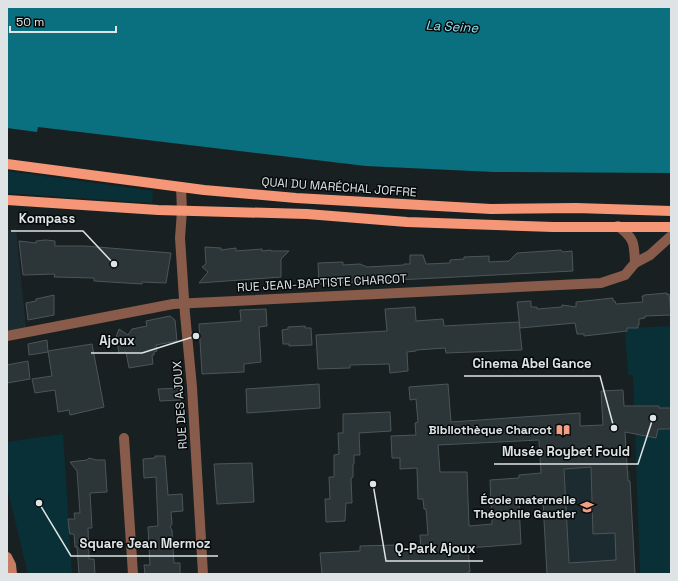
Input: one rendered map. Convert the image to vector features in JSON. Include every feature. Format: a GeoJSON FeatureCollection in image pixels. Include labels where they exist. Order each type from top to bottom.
{"type":"FeatureCollection","features":[{"type":"Feature","properties":{"kind":"main road","name":"QUAI DU MARÉCHAL JOFFRE"},"geometry":{"type":"LineString","coordinates":[[7,164],[181,187],[296,198],[491,209],[576,208],[671,212]]}},
{"type":"Feature","properties":{"kind":"main road"},"geometry":{"type":"LineString","coordinates":[[7,200],[182,211],[307,214],[407,222],[553,227],[671,227]]}},
{"type":"Feature","properties":{"kind":"main road"},"geometry":{"type":"LineString","coordinates":[[7,557],[12,574]]}},
{"type":"Feature","properties":{"kind":"street","name":"RUE DES AJOUX"},"geometry":{"type":"LineString","coordinates":[[181,187],[182,211],[180,238],[192,387],[203,574]]}},
{"type":"Feature","properties":{"kind":"street"},"geometry":{"type":"LineString","coordinates":[[618,226],[628,234],[634,243],[635,263]]}},
{"type":"Feature","properties":{"kind":"street","name":"RUE JEAN-BAPTISTE CHARCOT"},"geometry":{"type":"LineString","coordinates":[[7,336],[173,304],[601,283],[625,275],[635,263],[650,255],[671,236]]}},
{"type":"Feature","properties":{"kind":"street"},"geometry":{"type":"LineString","coordinates":[[124,438],[133,574]]}},
{"type":"Feature","properties":{"kind":"shaded area"},"geometry":{"type":"Polygon","coordinates":[[[7,171],[153,191],[152,203],[7,193],[7,171]]]}},
{"type":"Feature","properties":{"kind":"shaded area"},"geometry":{"type":"Polygon","coordinates":[[[16,229],[26,328],[7,331],[7,230],[16,229]]]}},
{"type":"Feature","properties":{"kind":"shaded area"},"geometry":{"type":"Polygon","coordinates":[[[671,326],[671,574],[640,574],[633,375],[628,375],[625,331],[627,331],[627,328],[671,326]]]}},
{"type":"Feature","properties":{"kind":"shaded area"},"geometry":{"type":"Polygon","coordinates":[[[63,434],[72,574],[28,574],[7,487],[7,442],[63,434]]]}},
{"type":"Feature","properties":{"kind":"shaded area","name":"École maternelle Théophile Gautier"},"geometry":{"type":"Polygon","coordinates":[[[595,453],[596,472],[630,471],[635,574],[547,574],[540,456],[595,453]]]}},
{"type":"Feature","properties":{"kind":"water","name":"La Seine"},"geometry":{"type":"Polygon","coordinates":[[[7,7],[671,7],[671,173],[494,172],[366,166],[38,127],[37,132],[7,128],[7,7]]]}},
{"type":"Feature","properties":{"kind":"building"},"geometry":{"type":"Polygon","coordinates":[[[19,241],[36,243],[36,241],[55,241],[55,246],[85,246],[171,253],[166,283],[142,282],[142,284],[94,281],[94,278],[54,277],[55,274],[23,275],[19,241]]]}},
{"type":"Feature","properties":{"kind":"building"},"geometry":{"type":"Polygon","coordinates":[[[205,247],[221,248],[221,250],[236,248],[236,251],[262,249],[262,251],[289,251],[281,259],[281,277],[199,283],[208,272],[202,267],[206,264],[205,247]]]}},
{"type":"Feature","properties":{"kind":"building"},"geometry":{"type":"Polygon","coordinates":[[[561,250],[563,252],[572,251],[573,271],[319,284],[318,263],[343,262],[343,265],[360,264],[367,267],[404,265],[410,264],[410,255],[423,255],[426,264],[450,263],[450,260],[464,259],[464,257],[489,256],[489,262],[509,261],[517,253],[561,250]]]}},
{"type":"Feature","properties":{"kind":"building"},"geometry":{"type":"Polygon","coordinates":[[[667,293],[667,295],[669,294],[671,315],[645,316],[645,318],[639,319],[638,328],[627,328],[627,331],[584,336],[584,334],[577,334],[575,323],[520,328],[517,302],[531,301],[531,307],[537,307],[537,309],[562,307],[562,305],[576,307],[576,302],[613,298],[613,301],[615,301],[616,304],[643,302],[642,296],[644,295],[667,293]]]}},
{"type":"Feature","properties":{"kind":"building"},"geometry":{"type":"Polygon","coordinates":[[[54,295],[54,315],[28,320],[26,303],[54,295]]]}},
{"type":"Feature","properties":{"kind":"building"},"geometry":{"type":"Polygon","coordinates":[[[415,307],[416,321],[443,319],[444,326],[519,322],[522,350],[446,353],[445,348],[416,350],[407,352],[408,371],[390,373],[389,364],[350,365],[350,368],[318,369],[316,335],[387,331],[385,309],[415,307]]]}},
{"type":"Feature","properties":{"kind":"building"},"geometry":{"type":"Polygon","coordinates":[[[266,309],[267,326],[259,327],[261,362],[244,364],[244,372],[202,374],[199,324],[241,321],[240,310],[266,309]]]}},
{"type":"Feature","properties":{"kind":"building"},"geometry":{"type":"Polygon","coordinates":[[[170,316],[175,320],[177,341],[156,345],[157,351],[154,352],[154,355],[152,355],[153,364],[129,368],[126,352],[119,353],[116,337],[119,329],[128,335],[132,329],[147,326],[146,321],[170,316]]]}},
{"type":"Feature","properties":{"kind":"building"},"geometry":{"type":"Polygon","coordinates":[[[305,326],[305,328],[311,328],[312,345],[289,346],[289,344],[283,344],[282,330],[288,329],[288,327],[305,326]]]}},
{"type":"Feature","properties":{"kind":"building"},"geometry":{"type":"Polygon","coordinates":[[[47,340],[48,352],[29,355],[28,344],[47,340]]]}},
{"type":"Feature","properties":{"kind":"building"},"geometry":{"type":"Polygon","coordinates":[[[92,344],[104,407],[70,415],[69,410],[58,412],[55,390],[35,393],[32,379],[52,376],[48,351],[92,344]]]}},
{"type":"Feature","properties":{"kind":"building"},"geometry":{"type":"Polygon","coordinates":[[[28,361],[30,379],[7,383],[7,365],[28,361]]]}},
{"type":"Feature","properties":{"kind":"building"},"geometry":{"type":"Polygon","coordinates":[[[319,384],[320,408],[247,413],[246,389],[319,384]]]}},
{"type":"Feature","properties":{"kind":"building"},"geometry":{"type":"Polygon","coordinates":[[[448,384],[451,422],[580,413],[580,426],[603,425],[601,391],[623,390],[624,406],[659,406],[659,408],[671,408],[671,429],[658,429],[656,438],[625,432],[628,481],[630,481],[635,574],[547,574],[543,502],[519,504],[521,544],[468,548],[470,572],[468,572],[468,574],[322,574],[320,553],[360,551],[360,546],[396,545],[396,551],[421,550],[420,535],[428,535],[426,509],[424,509],[423,499],[418,499],[417,468],[400,469],[400,458],[392,458],[391,436],[416,435],[415,423],[418,422],[416,399],[410,400],[409,387],[448,384]],[[539,440],[438,445],[440,472],[467,472],[469,526],[492,524],[490,480],[519,478],[519,475],[541,473],[539,440]],[[591,467],[564,469],[569,563],[616,560],[615,533],[593,534],[591,467]]]}},
{"type":"Feature","properties":{"kind":"building"},"geometry":{"type":"Polygon","coordinates":[[[180,388],[181,400],[160,401],[158,389],[180,388]]]}},
{"type":"Feature","properties":{"kind":"building"},"geometry":{"type":"Polygon","coordinates":[[[390,412],[391,431],[359,433],[360,455],[354,455],[353,477],[351,478],[352,503],[346,503],[345,521],[326,522],[325,499],[330,499],[329,477],[334,477],[334,455],[339,454],[338,433],[343,433],[343,414],[390,412]]]}},
{"type":"Feature","properties":{"kind":"building"},"geometry":{"type":"Polygon","coordinates":[[[155,456],[165,456],[168,495],[182,494],[183,511],[171,512],[172,524],[170,527],[172,530],[174,563],[180,563],[180,574],[145,574],[144,565],[150,565],[148,527],[158,526],[156,477],[144,478],[143,459],[155,458],[155,456]]]}},
{"type":"Feature","properties":{"kind":"building"},"geometry":{"type":"Polygon","coordinates":[[[89,458],[105,460],[107,492],[90,493],[92,528],[88,528],[89,559],[94,559],[95,574],[79,574],[77,547],[75,547],[74,534],[70,534],[68,519],[75,519],[74,513],[80,513],[77,471],[70,462],[87,460],[89,458]]]}},
{"type":"Feature","properties":{"kind":"building"},"geometry":{"type":"Polygon","coordinates":[[[252,463],[254,502],[217,504],[214,464],[252,463]]]}},
{"type":"Feature","properties":{"kind":"place","name":"Kompass"},"geometry":{"type":"Point","coordinates":[114,264]}},
{"type":"Feature","properties":{"kind":"place","name":"Ajoux"},"geometry":{"type":"Point","coordinates":[196,336]}},
{"type":"Feature","properties":{"kind":"place","name":"Musée Roybet Fould"},"geometry":{"type":"Point","coordinates":[653,418]}},
{"type":"Feature","properties":{"kind":"place","name":"Cinema Abel Gance"},"geometry":{"type":"Point","coordinates":[614,428]}},
{"type":"Feature","properties":{"kind":"place","name":"Bibliothèque Charcot"},"geometry":{"type":"Point","coordinates":[563,430]}},
{"type":"Feature","properties":{"kind":"place","name":"Q-Park Ajoux"},"geometry":{"type":"Point","coordinates":[373,484]}},
{"type":"Feature","properties":{"kind":"place","name":"Square Jean Mermoz"},"geometry":{"type":"Point","coordinates":[39,503]}},
{"type":"Feature","properties":{"kind":"place","name":"École maternelle Théophile Gautier"},"geometry":{"type":"Point","coordinates":[587,507]}}]}
